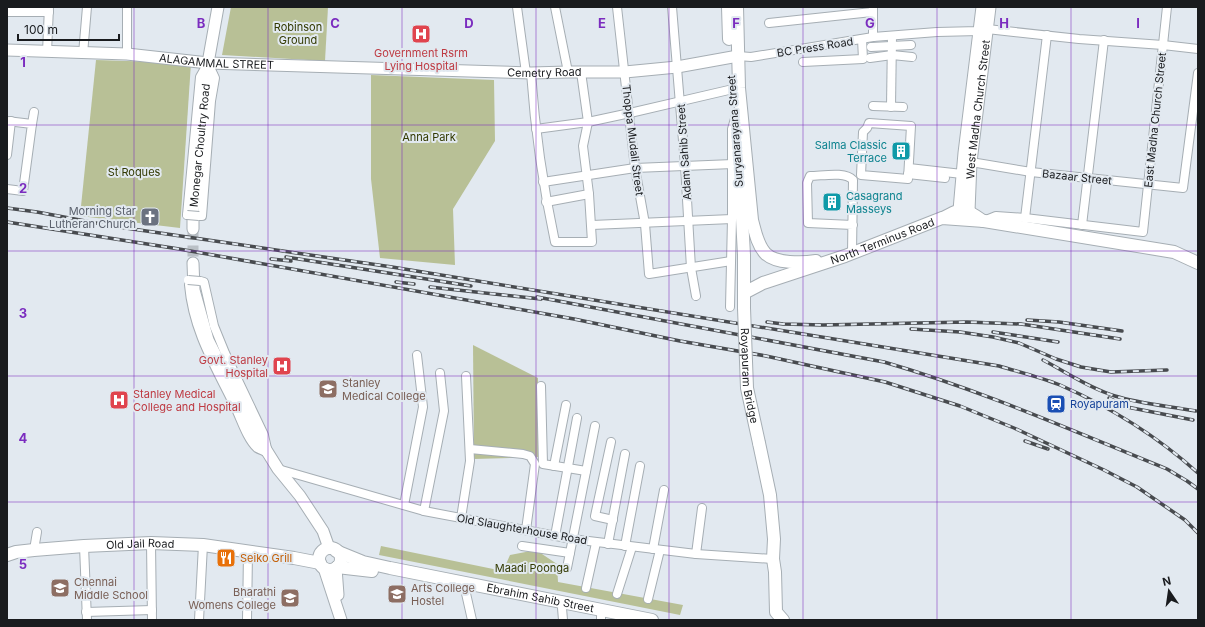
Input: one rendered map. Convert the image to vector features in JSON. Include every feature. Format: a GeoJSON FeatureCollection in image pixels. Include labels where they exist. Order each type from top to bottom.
{"type":"FeatureCollection","features":[{"type":"Feature","properties":{"kind":"main road","name":"Monegar Choultry Road"},"geometry":{"type":"LineString","coordinates":[[193,229],[194,197],[208,62],[218,7]]}},
{"type":"Feature","properties":{"kind":"main road","name":"Suryanarayana Street"},"geometry":{"type":"LineString","coordinates":[[728,7],[739,88],[752,220],[757,239],[765,253],[776,259],[790,262],[808,262],[849,255]]}},
{"type":"Feature","properties":{"kind":"main road","name":"Suryanarayana Street"},"geometry":{"type":"LineString","coordinates":[[737,7],[733,89],[736,115],[744,255],[744,293]]}},
{"type":"Feature","properties":{"kind":"main road","name":"West Madha Church Street"},"geometry":{"type":"LineString","coordinates":[[964,210],[971,162],[983,30],[982,7]]}},
{"type":"Feature","properties":{"kind":"main road","name":"West Madha Church Street"},"geometry":{"type":"LineString","coordinates":[[964,210],[962,177],[983,30],[990,7]]}},
{"type":"Feature","properties":{"kind":"main road"},"geometry":{"type":"LineString","coordinates":[[7,50],[84,54]]}},
{"type":"Feature","properties":{"kind":"main road","name":"ALAGAMMAL STREET"},"geometry":{"type":"LineString","coordinates":[[84,54],[127,54],[208,62],[349,67]]}},
{"type":"Feature","properties":{"kind":"main road","name":"Cemetry Road"},"geometry":{"type":"LineString","coordinates":[[349,67],[529,73],[624,72],[677,67],[734,57]]}},
{"type":"Feature","properties":{"kind":"main road"},"geometry":{"type":"LineString","coordinates":[[942,218],[964,210],[984,221]]}},
{"type":"Feature","properties":{"kind":"main road","name":"North Terminus Road"},"geometry":{"type":"LineString","coordinates":[[744,293],[763,283],[849,255],[942,218],[984,221],[1174,252],[1198,263]]}},
{"type":"Feature","properties":{"kind":"main road"},"geometry":{"type":"LineString","coordinates":[[193,263],[194,290],[207,337],[246,415],[278,469],[300,496],[323,531],[330,549],[340,556],[340,564],[337,567],[331,570],[322,566]]}},
{"type":"Feature","properties":{"kind":"main road","name":"Royapuram Bridge"},"geometry":{"type":"LineString","coordinates":[[744,293],[747,388],[770,495],[774,539],[772,559],[775,572],[776,618]]}},
{"type":"Feature","properties":{"kind":"main road","name":"Old Jail Road"},"geometry":{"type":"LineString","coordinates":[[10,552],[84,546],[151,543],[203,545],[265,554],[322,566]]}},
{"type":"Feature","properties":{"kind":"main road"},"geometry":{"type":"LineString","coordinates":[[330,549],[323,551],[319,557],[341,620]]}},
{"type":"Feature","properties":{"kind":"main road","name":"Old Jail Road"},"geometry":{"type":"LineString","coordinates":[[265,554],[308,553],[330,549]]}},
{"type":"Feature","properties":{"kind":"main road","name":"Ebrahim Sahib Street"},"geometry":{"type":"LineString","coordinates":[[330,549],[363,562],[390,568],[652,620]]}},
{"type":"Feature","properties":{"kind":"main road"},"geometry":{"type":"LineString","coordinates":[[337,567],[337,588],[341,620]]}},
{"type":"Feature","properties":{"kind":"main road","name":"Ebrahim Sahib Street"},"geometry":{"type":"LineString","coordinates":[[337,567],[389,574],[465,589],[562,614],[620,620]]}},
{"type":"Feature","properties":{"kind":"street"},"geometry":{"type":"LineString","coordinates":[[84,54],[87,7]]}},
{"type":"Feature","properties":{"kind":"street"},"geometry":{"type":"LineString","coordinates":[[127,7],[127,54]]}},
{"type":"Feature","properties":{"kind":"street"},"geometry":{"type":"LineString","coordinates":[[517,7],[529,73],[546,202],[555,242],[592,242],[592,225],[583,146],[588,122],[581,72]]}},
{"type":"Feature","properties":{"kind":"street"},"geometry":{"type":"LineString","coordinates":[[555,7],[568,72]]}},
{"type":"Feature","properties":{"kind":"street","name":"Thoppa Mudali Street"},"geometry":{"type":"LineString","coordinates":[[617,7],[635,168],[645,224],[650,274],[691,268]]}},
{"type":"Feature","properties":{"kind":"street","name":"Adam Sahib Street"},"geometry":{"type":"LineString","coordinates":[[672,7],[685,165],[691,268],[696,296]]}},
{"type":"Feature","properties":{"kind":"street","name":"East Madha Church Street"},"geometry":{"type":"LineString","coordinates":[[1082,225],[1143,232],[1167,7]]}},
{"type":"Feature","properties":{"kind":"street"},"geometry":{"type":"LineString","coordinates":[[7,12],[49,10],[47,52]]}},
{"type":"Feature","properties":{"kind":"street"},"geometry":{"type":"LineString","coordinates":[[769,23],[873,10],[873,37]]}},
{"type":"Feature","properties":{"kind":"street","name":"BC Press Road"},"geometry":{"type":"LineString","coordinates":[[734,57],[750,57],[873,37],[983,30],[1198,49]]}},
{"type":"Feature","properties":{"kind":"street"},"geometry":{"type":"LineString","coordinates":[[1025,218],[1047,35]]}},
{"type":"Feature","properties":{"kind":"street"},"geometry":{"type":"LineString","coordinates":[[891,107],[892,36]]}},
{"type":"Feature","properties":{"kind":"street"},"geometry":{"type":"LineString","coordinates":[[803,62],[863,59],[862,39]]}},
{"type":"Feature","properties":{"kind":"street"},"geometry":{"type":"LineString","coordinates":[[984,221],[996,216],[1082,225],[1104,40]]}},
{"type":"Feature","properties":{"kind":"street"},"geometry":{"type":"LineString","coordinates":[[870,47],[911,45]]}},
{"type":"Feature","properties":{"kind":"street"},"geometry":{"type":"LineString","coordinates":[[870,58],[892,55],[912,57]]}},
{"type":"Feature","properties":{"kind":"street"},"geometry":{"type":"LineString","coordinates":[[208,62],[215,78],[211,101],[202,216],[187,215],[200,77],[208,62]]}},
{"type":"Feature","properties":{"kind":"street","name":"Bazaar Street"},"geometry":{"type":"LineString","coordinates":[[971,162],[1031,172],[1183,188],[1198,73]]}},
{"type":"Feature","properties":{"kind":"street"},"geometry":{"type":"LineString","coordinates":[[536,129],[588,122],[733,89]]}},
{"type":"Feature","properties":{"kind":"street"},"geometry":{"type":"LineString","coordinates":[[873,106],[903,107]]}},
{"type":"Feature","properties":{"kind":"street"},"geometry":{"type":"LineString","coordinates":[[7,189],[23,191],[34,112]]}},
{"type":"Feature","properties":{"kind":"street"},"geometry":{"type":"LineString","coordinates":[[730,307],[733,164],[732,129],[736,115]]}},
{"type":"Feature","properties":{"kind":"street"},"geometry":{"type":"LineString","coordinates":[[7,155],[9,121],[32,124]]}},
{"type":"Feature","properties":{"kind":"street"},"geometry":{"type":"LineString","coordinates":[[869,123],[911,126],[908,171],[908,179],[861,175],[863,132],[869,123]]}},
{"type":"Feature","properties":{"kind":"street"},"geometry":{"type":"LineString","coordinates":[[543,182],[635,168],[733,164]]}},
{"type":"Feature","properties":{"kind":"street"},"geometry":{"type":"LineString","coordinates":[[908,171],[962,177]]}},
{"type":"Feature","properties":{"kind":"street"},"geometry":{"type":"LineString","coordinates":[[849,255],[853,225],[853,180],[850,176],[842,174],[810,176],[807,183],[808,223],[853,225]]}},
{"type":"Feature","properties":{"kind":"street"},"geometry":{"type":"LineString","coordinates":[[546,202],[589,194]]}},
{"type":"Feature","properties":{"kind":"street"},"geometry":{"type":"LineString","coordinates":[[592,225],[645,224],[732,219]]}},
{"type":"Feature","properties":{"kind":"street"},"geometry":{"type":"LineString","coordinates":[[691,268],[731,261]]}},
{"type":"Feature","properties":{"kind":"street"},"geometry":{"type":"LineString","coordinates":[[188,280],[204,282],[214,326],[225,353],[264,435],[268,453],[257,447],[248,434],[211,360],[200,336],[190,298],[188,280]]}},
{"type":"Feature","properties":{"kind":"street"},"geometry":{"type":"LineString","coordinates":[[404,506],[423,407],[417,355]]}},
{"type":"Feature","properties":{"kind":"street"},"geometry":{"type":"LineString","coordinates":[[424,511],[444,411],[440,373]]}},
{"type":"Feature","properties":{"kind":"street"},"geometry":{"type":"LineString","coordinates":[[461,518],[470,461],[466,376]]}},
{"type":"Feature","properties":{"kind":"street"},"geometry":{"type":"LineString","coordinates":[[540,386],[543,464],[586,471]]}},
{"type":"Feature","properties":{"kind":"street"},"geometry":{"type":"LineString","coordinates":[[554,466],[566,405]]}},
{"type":"Feature","properties":{"kind":"street"},"geometry":{"type":"LineString","coordinates":[[555,536],[577,418]]}},
{"type":"Feature","properties":{"kind":"street"},"geometry":{"type":"LineString","coordinates":[[567,568],[595,426]]}},
{"type":"Feature","properties":{"kind":"street"},"geometry":{"type":"LineString","coordinates":[[611,442],[595,516],[613,520]]}},
{"type":"Feature","properties":{"kind":"street"},"geometry":{"type":"LineString","coordinates":[[470,449],[530,456],[535,464],[526,530]]}},
{"type":"Feature","properties":{"kind":"street"},"geometry":{"type":"LineString","coordinates":[[608,544],[625,454]]}},
{"type":"Feature","properties":{"kind":"street"},"geometry":{"type":"LineString","coordinates":[[617,594],[629,546],[640,466]]}},
{"type":"Feature","properties":{"kind":"street","name":"Old Slaughterhouse Road"},"geometry":{"type":"LineString","coordinates":[[278,469],[424,511],[555,536],[596,543],[657,550],[772,559]]}},
{"type":"Feature","properties":{"kind":"street"},"geometry":{"type":"LineString","coordinates":[[648,599],[657,550],[664,490]]}},
{"type":"Feature","properties":{"kind":"street"},"geometry":{"type":"LineString","coordinates":[[696,554],[702,508]]}},
{"type":"Feature","properties":{"kind":"street"},"geometry":{"type":"LineString","coordinates":[[34,550],[36,532]]}},
{"type":"Feature","properties":{"kind":"street"},"geometry":{"type":"LineString","coordinates":[[151,543],[152,620]]}},
{"type":"Feature","properties":{"kind":"street"},"geometry":{"type":"LineString","coordinates":[[586,588],[596,543]]}},
{"type":"Feature","properties":{"kind":"street"},"geometry":{"type":"LineString","coordinates":[[199,620],[203,545]]}},
{"type":"Feature","properties":{"kind":"street"},"geometry":{"type":"LineString","coordinates":[[84,546],[87,616],[152,610]]}},
{"type":"Feature","properties":{"kind":"street"},"geometry":{"type":"LineString","coordinates":[[522,546],[570,553]]}},
{"type":"Feature","properties":{"kind":"street"},"geometry":{"type":"LineString","coordinates":[[247,620],[248,552]]}},
{"type":"Feature","properties":{"kind":"street"},"geometry":{"type":"LineString","coordinates":[[465,589],[472,620]]}},
{"type":"Feature","properties":{"kind":"green space","name":"Robinson Ground"},"geometry":{"type":"Polygon","coordinates":[[[231,7],[328,7],[325,61],[222,55],[231,7]]]}},
{"type":"Feature","properties":{"kind":"green space","name":"St Roques"},"geometry":{"type":"Polygon","coordinates":[[[96,60],[191,63],[180,228],[80,216],[96,60]]]}},
{"type":"Feature","properties":{"kind":"green space","name":"Anna Park"},"geometry":{"type":"Polygon","coordinates":[[[371,75],[494,80],[495,141],[453,209],[455,265],[380,258],[371,179],[371,75]]]}},
{"type":"Feature","properties":{"kind":"green space"},"geometry":{"type":"Polygon","coordinates":[[[473,345],[538,378],[539,457],[474,459],[473,345]]]}},
{"type":"Feature","properties":{"kind":"green space","name":"Maadi Poonga"},"geometry":{"type":"Polygon","coordinates":[[[381,546],[503,571],[510,555],[536,550],[557,564],[558,582],[683,605],[680,615],[379,555],[381,546]]]}},
{"type":"Feature","properties":{"kind":"tunnel"},"geometry":{"type":"LineString","coordinates":[[193,229],[193,263]]}},
{"type":"Feature","properties":{"kind":"railway"},"geometry":{"type":"LineString","coordinates":[[7,208],[112,226],[392,267],[999,366],[1060,385],[1097,403],[1150,435],[1198,473]]}},
{"type":"Feature","properties":{"kind":"railway"},"geometry":{"type":"LineString","coordinates":[[7,222],[179,249],[574,319],[680,341],[766,356],[885,382],[960,406],[1014,428],[1104,470],[1137,487],[1185,520],[1198,533]]}},
{"type":"Feature","properties":{"kind":"railway"},"geometry":{"type":"LineString","coordinates":[[286,257],[471,286]]}},
{"type":"Feature","properties":{"kind":"railway"},"geometry":{"type":"LineString","coordinates":[[271,259],[291,261]]}},
{"type":"Feature","properties":{"kind":"railway"},"geometry":{"type":"LineString","coordinates":[[396,282],[414,284]]}},
{"type":"Feature","properties":{"kind":"railway"},"geometry":{"type":"LineString","coordinates":[[430,287],[541,299]]}},
{"type":"Feature","properties":{"kind":"railway"},"geometry":{"type":"LineString","coordinates":[[537,297],[884,362],[956,385],[1062,426],[1167,469],[1198,489]]}},
{"type":"Feature","properties":{"kind":"railway"},"geometry":{"type":"LineString","coordinates":[[1027,320],[1059,322],[1122,331]]}},
{"type":"Feature","properties":{"kind":"railway"},"geometry":{"type":"LineString","coordinates":[[767,322],[823,325],[967,322],[1021,324],[1120,339]]}},
{"type":"Feature","properties":{"kind":"railway"},"geometry":{"type":"LineString","coordinates":[[911,329],[960,332],[993,337],[1019,343],[1056,359],[1081,367],[1111,372],[1167,370]]}},
{"type":"Feature","properties":{"kind":"railway"},"geometry":{"type":"LineString","coordinates":[[993,332],[1058,342]]}},
{"type":"Feature","properties":{"kind":"railway"},"geometry":{"type":"LineString","coordinates":[[1043,360],[1105,393],[1145,403],[1196,411]]}},
{"type":"Feature","properties":{"kind":"railway"},"geometry":{"type":"LineString","coordinates":[[1109,398],[1127,407],[1193,420]]}},
{"type":"Feature","properties":{"kind":"railway"},"geometry":{"type":"LineString","coordinates":[[1025,441],[1048,449]]}},
{"type":"Feature","properties":{"kind":"place","name":"Government Rsrm Lying Hospital"},"geometry":{"type":"Point","coordinates":[421,34]}},
{"type":"Feature","properties":{"kind":"place","name":"Salma Classic Terrace"},"geometry":{"type":"Point","coordinates":[901,151]}},
{"type":"Feature","properties":{"kind":"place","name":"Casagrand Masseys"},"geometry":{"type":"Point","coordinates":[832,202]}},
{"type":"Feature","properties":{"kind":"place","name":"Morning Star Lutheran Church"},"geometry":{"type":"Point","coordinates":[150,217]}},
{"type":"Feature","properties":{"kind":"place","name":"Govt. Stanley Hospital"},"geometry":{"type":"Point","coordinates":[282,366]}},
{"type":"Feature","properties":{"kind":"place","name":"Stanley Medical College"},"geometry":{"type":"Point","coordinates":[328,389]}},
{"type":"Feature","properties":{"kind":"place","name":"Stanley Medical College and Hospital"},"geometry":{"type":"Point","coordinates":[119,400]}},
{"type":"Feature","properties":{"kind":"place","name":"Royapuram"},"geometry":{"type":"Point","coordinates":[1056,404]}},
{"type":"Feature","properties":{"kind":"place","name":"Seiko Grill"},"geometry":{"type":"Point","coordinates":[226,558]}},
{"type":"Feature","properties":{"kind":"place","name":"Chennai Middle School"},"geometry":{"type":"Point","coordinates":[60,588]}},
{"type":"Feature","properties":{"kind":"place","name":"Arts College Hostel"},"geometry":{"type":"Point","coordinates":[397,594]}},
{"type":"Feature","properties":{"kind":"place","name":"Bharathi Womens College"},"geometry":{"type":"Point","coordinates":[290,598]}}]}
